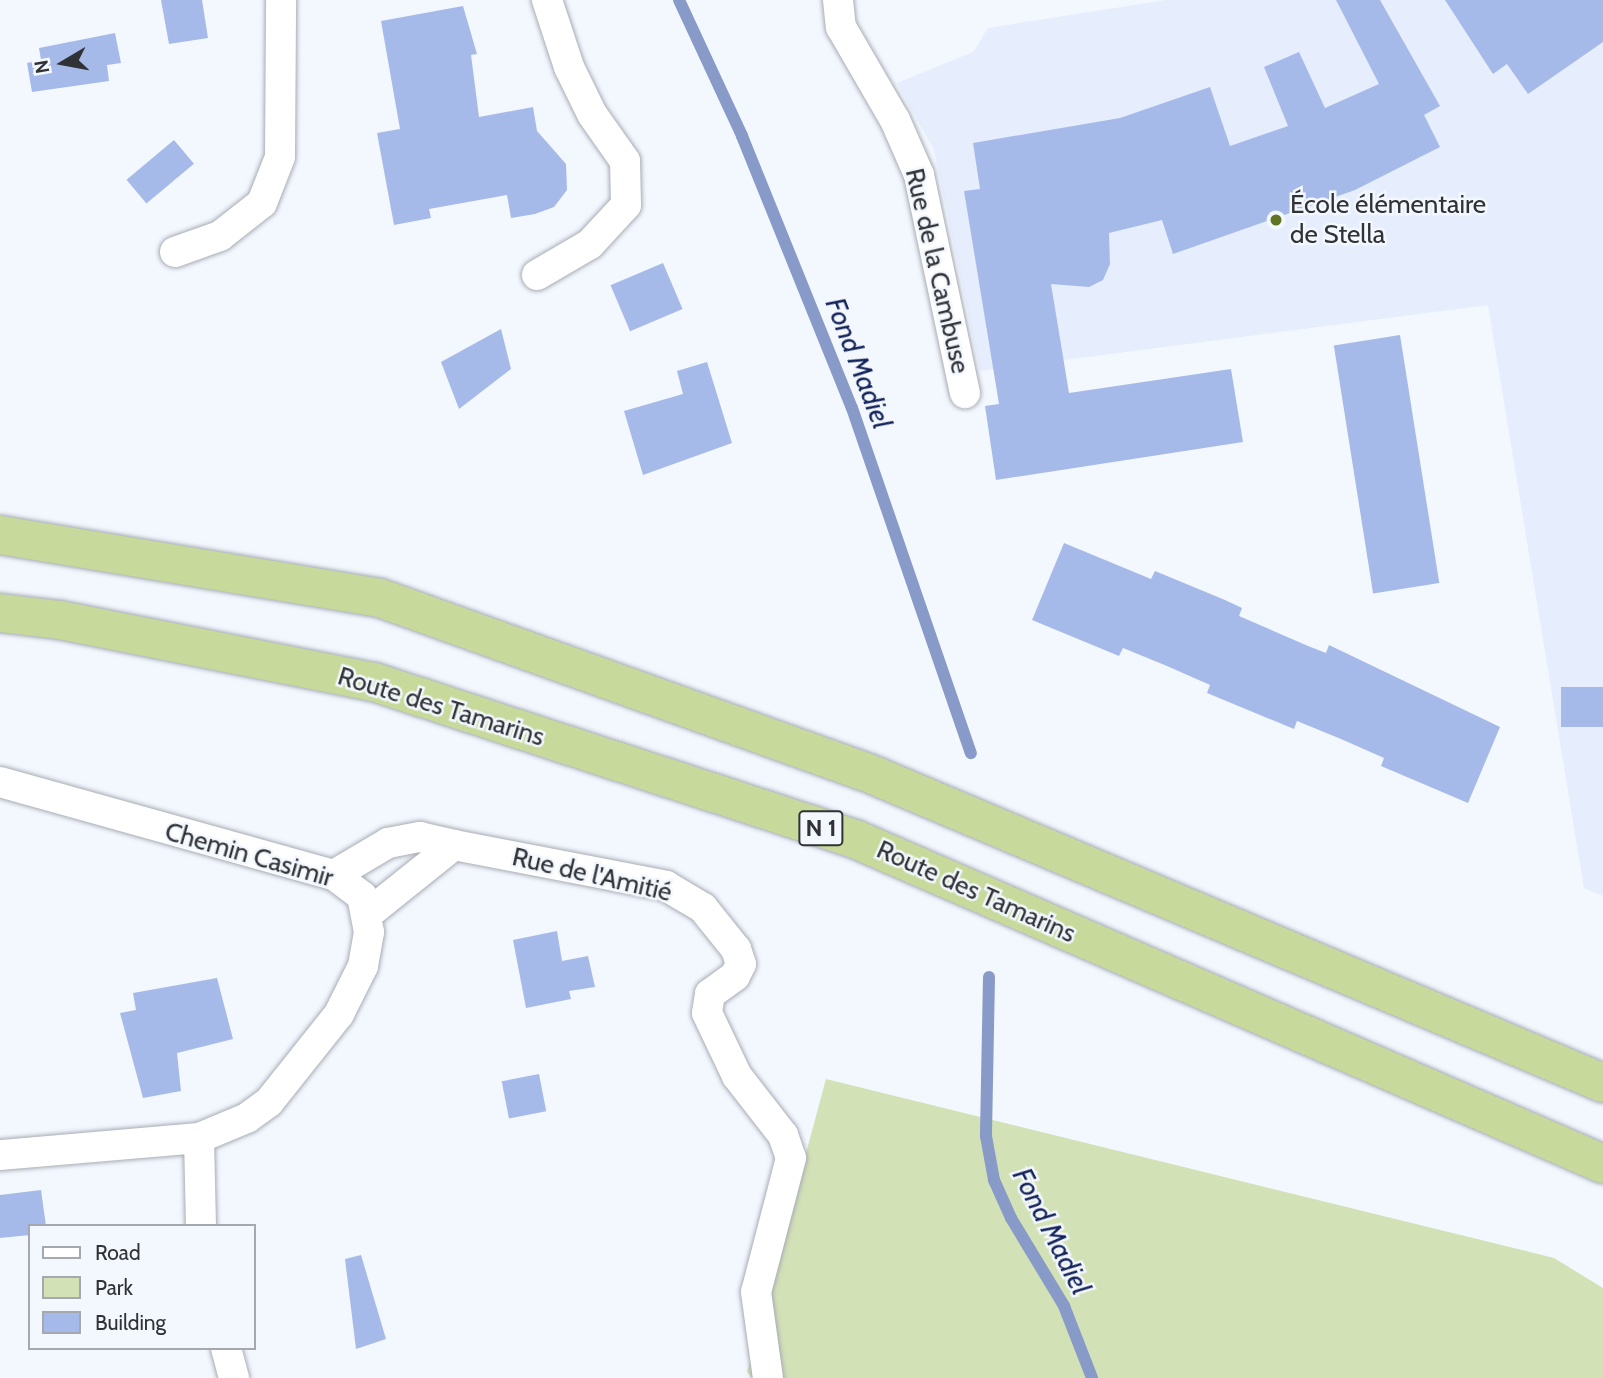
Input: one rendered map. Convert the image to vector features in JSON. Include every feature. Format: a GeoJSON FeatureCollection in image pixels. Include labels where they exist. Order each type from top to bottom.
{"type":"FeatureCollection","features":[{"type":"Feature","properties":{"kind":"highway"},"geometry":{"type":"LineString","coordinates":[[0,535],[380,598],[871,774],[1603,1083]]}},
{"type":"Feature","properties":{"kind":"highway","name":"Route des Tamarins"},"geometry":{"type":"LineString","coordinates":[[0,613],[60,620],[374,682],[855,839],[1603,1164]]}},
{"type":"Feature","properties":{"kind":"street"},"geometry":{"type":"LineString","coordinates":[[175,252],[220,236],[262,203],[280,156],[281,0]]}},
{"type":"Feature","properties":{"kind":"street"},"geometry":{"type":"LineString","coordinates":[[537,275],[590,244],[626,205],[625,161],[575,79],[547,0]]}},
{"type":"Feature","properties":{"kind":"street","name":"Rue de la Cambuse"},"geometry":{"type":"LineString","coordinates":[[838,0],[841,27],[895,120],[919,175],[965,393]]}},
{"type":"Feature","properties":{"kind":"street","name":"Chemin Casimir"},"geometry":{"type":"LineString","coordinates":[[0,782],[334,875],[362,896],[369,913]]}},
{"type":"Feature","properties":{"kind":"street","name":"Rue de l'Amitié"},"geometry":{"type":"LineString","coordinates":[[334,875],[388,843],[420,837],[666,886],[703,908],[736,949],[739,970],[710,994],[707,1013],[737,1076],[783,1135],[791,1158],[756,1292],[768,1378]]}},
{"type":"Feature","properties":{"kind":"street"},"geometry":{"type":"LineString","coordinates":[[0,1155],[199,1138],[269,1102],[315,1049],[363,966],[369,913],[454,845]]}},
{"type":"Feature","properties":{"kind":"street"},"geometry":{"type":"LineString","coordinates":[[199,1138],[201,1224]]}},
{"type":"Feature","properties":{"kind":"street"},"geometry":{"type":"LineString","coordinates":[[227,1350],[234,1378]]}},
{"type":"Feature","properties":{"kind":"shaded area","name":"École élémentaire de Stella"},"geometry":{"type":"Polygon","coordinates":[[[1166,0],[1603,0],[1603,896],[1584,888],[1488,305],[980,371],[934,150],[897,83],[973,52],[988,28],[1166,0]]]}},
{"type":"Feature","properties":{"kind":"green space"},"geometry":{"type":"Polygon","coordinates":[[[826,1079],[1554,1258],[1603,1288],[1603,1378],[753,1378],[747,1372],[826,1079]]]}},
{"type":"Feature","properties":{"kind":"building"},"geometry":{"type":"Polygon","coordinates":[[[161,0],[202,0],[208,38],[169,44],[161,0]]]}},
{"type":"Feature","properties":{"kind":"building"},"geometry":{"type":"Polygon","coordinates":[[[1336,0],[1380,0],[1440,106],[1424,115],[1440,147],[1355,190],[1173,254],[1162,220],[1109,233],[1110,264],[1103,280],[1089,287],[1051,284],[1069,393],[1231,369],[1243,442],[996,480],[985,406],[999,404],[964,191],[980,189],[973,143],[1120,118],[1210,87],[1230,146],[1288,126],[1264,67],[1299,52],[1325,108],[1379,84],[1336,0]]]}},
{"type":"Feature","properties":{"kind":"building"},"geometry":{"type":"Polygon","coordinates":[[[1445,0],[1603,0],[1603,42],[1528,94],[1507,64],[1493,74],[1445,0]]]}},
{"type":"Feature","properties":{"kind":"building"},"geometry":{"type":"Polygon","coordinates":[[[463,6],[477,54],[471,55],[479,117],[533,107],[537,131],[566,164],[567,190],[554,207],[535,214],[511,218],[507,195],[429,209],[431,218],[394,225],[377,133],[400,129],[381,21],[463,6]]]}},
{"type":"Feature","properties":{"kind":"building"},"geometry":{"type":"Polygon","coordinates":[[[115,33],[121,63],[107,65],[109,81],[32,92],[27,63],[41,60],[39,48],[115,33]]]}},
{"type":"Feature","properties":{"kind":"building"},"geometry":{"type":"Polygon","coordinates":[[[174,140],[194,164],[146,204],[127,180],[174,140]]]}},
{"type":"Feature","properties":{"kind":"building"},"geometry":{"type":"Polygon","coordinates":[[[663,263],[683,309],[630,331],[611,285],[663,263]]]}},
{"type":"Feature","properties":{"kind":"building"},"geometry":{"type":"Polygon","coordinates":[[[501,329],[511,369],[459,409],[441,362],[501,329]]]}},
{"type":"Feature","properties":{"kind":"building"},"geometry":{"type":"Polygon","coordinates":[[[1400,335],[1439,583],[1373,593],[1334,345],[1400,335]]]}},
{"type":"Feature","properties":{"kind":"building"},"geometry":{"type":"Polygon","coordinates":[[[707,362],[732,443],[643,475],[624,411],[683,394],[677,371],[707,362]]]}},
{"type":"Feature","properties":{"kind":"building"},"geometry":{"type":"Polygon","coordinates":[[[1064,543],[1151,579],[1155,571],[1225,600],[1242,608],[1239,616],[1326,653],[1329,645],[1500,727],[1468,803],[1381,766],[1384,758],[1341,739],[1297,721],[1294,729],[1207,693],[1210,685],[1167,666],[1123,648],[1119,656],[1032,620],[1064,543]]]}},
{"type":"Feature","properties":{"kind":"building"},"geometry":{"type":"Polygon","coordinates":[[[1561,687],[1603,687],[1603,727],[1561,727],[1561,687]]]}},
{"type":"Feature","properties":{"kind":"building"},"geometry":{"type":"Polygon","coordinates":[[[557,931],[562,961],[588,956],[595,987],[569,991],[571,999],[526,1008],[513,940],[557,931]]]}},
{"type":"Feature","properties":{"kind":"building"},"geometry":{"type":"Polygon","coordinates":[[[217,978],[233,1039],[177,1053],[181,1091],[143,1098],[120,1013],[136,1010],[133,993],[217,978]]]}},
{"type":"Feature","properties":{"kind":"building"},"geometry":{"type":"Polygon","coordinates":[[[539,1074],[546,1111],[509,1119],[502,1081],[539,1074]]]}},
{"type":"Feature","properties":{"kind":"building"},"geometry":{"type":"Polygon","coordinates":[[[41,1190],[46,1224],[28,1224],[28,1235],[0,1238],[0,1195],[41,1190]]]}},
{"type":"Feature","properties":{"kind":"building"},"geometry":{"type":"Polygon","coordinates":[[[361,1255],[386,1339],[356,1349],[345,1259],[361,1255]]]}},
{"type":"Feature","properties":{"kind":"waterway","name":"Fond Madiel"},"geometry":{"type":"LineString","coordinates":[[679,0],[742,136],[852,408],[971,753]]}},
{"type":"Feature","properties":{"kind":"waterway","name":"Fond Madiel"},"geometry":{"type":"LineString","coordinates":[[989,977],[986,1136],[994,1180],[1011,1218],[1064,1306],[1092,1378]]}},
{"type":"Feature","properties":{"kind":"place","name":"École élémentaire de Stella"},"geometry":{"type":"Point","coordinates":[1276,220]}}]}
